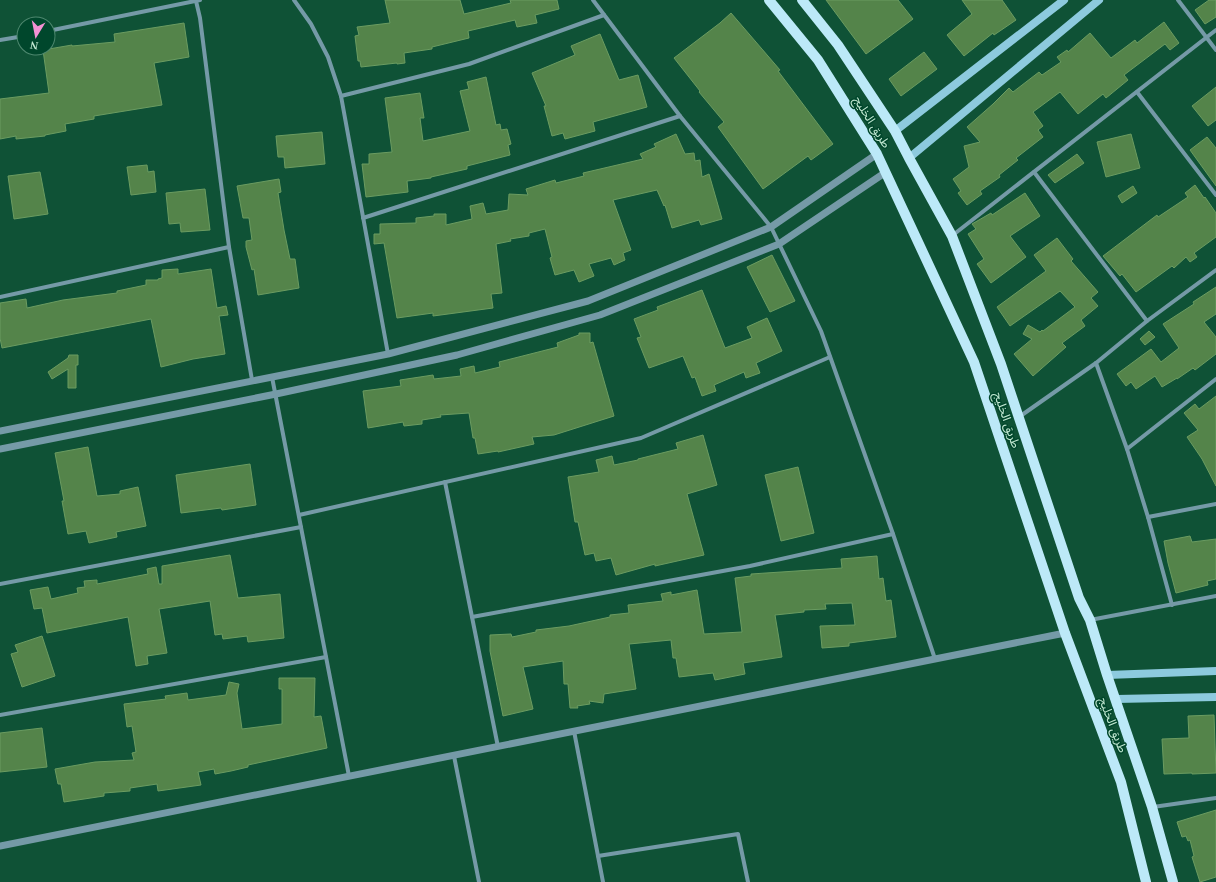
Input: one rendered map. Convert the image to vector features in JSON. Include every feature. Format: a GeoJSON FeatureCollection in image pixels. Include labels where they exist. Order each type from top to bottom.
{"type":"FeatureCollection","features":[{"type":"Feature","properties":{"kind":"main road","name":"طريق الخليج"},"geometry":{"type":"LineString","coordinates":[[769,0],[818,60],[877,154],[974,362],[1065,633],[1121,782],[1146,882]]}},
{"type":"Feature","properties":{"kind":"main road","name":"طريق الخليج"},"geometry":{"type":"LineString","coordinates":[[802,0],[838,45],[895,131],[952,236],[1001,364],[1079,598],[1090,620],[1152,807],[1173,882]]}},
{"type":"Feature","properties":{"kind":"main road"},"geometry":{"type":"LineString","coordinates":[[895,131],[1064,0]]}},
{"type":"Feature","properties":{"kind":"main road"},"geometry":{"type":"LineString","coordinates":[[909,158],[1099,0]]}},
{"type":"Feature","properties":{"kind":"main road"},"geometry":{"type":"LineString","coordinates":[[1107,675],[1216,671]]}},
{"type":"Feature","properties":{"kind":"main road"},"geometry":{"type":"LineString","coordinates":[[1116,699],[1216,697]]}},
{"type":"Feature","properties":{"kind":"street"},"geometry":{"type":"LineString","coordinates":[[294,0],[311,24],[328,57],[341,96],[388,354]]}},
{"type":"Feature","properties":{"kind":"street"},"geometry":{"type":"LineString","coordinates":[[593,0],[680,116],[771,227],[821,331],[893,534],[935,659]]}},
{"type":"Feature","properties":{"kind":"street"},"geometry":{"type":"LineString","coordinates":[[1178,0],[1216,50]]}},
{"type":"Feature","properties":{"kind":"street"},"geometry":{"type":"LineString","coordinates":[[56,29],[198,1],[229,248],[252,380]]}},
{"type":"Feature","properties":{"kind":"street"},"geometry":{"type":"LineString","coordinates":[[341,96],[469,64],[604,15]]}},
{"type":"Feature","properties":{"kind":"street"},"geometry":{"type":"LineString","coordinates":[[952,236],[1216,30]]}},
{"type":"Feature","properties":{"kind":"street"},"geometry":{"type":"LineString","coordinates":[[0,40],[16,37]]}},
{"type":"Feature","properties":{"kind":"street"},"geometry":{"type":"LineString","coordinates":[[1137,92],[1216,195]]}},
{"type":"Feature","properties":{"kind":"street"},"geometry":{"type":"LineString","coordinates":[[363,218],[680,116]]}},
{"type":"Feature","properties":{"kind":"street"},"geometry":{"type":"LineString","coordinates":[[0,431],[388,354],[588,301],[771,227],[877,154]]}},
{"type":"Feature","properties":{"kind":"street"},"geometry":{"type":"LineString","coordinates":[[0,448],[276,394],[457,355],[600,315],[779,244],[886,172]]}},
{"type":"Feature","properties":{"kind":"street"},"geometry":{"type":"LineString","coordinates":[[1034,172],[1147,321]]}},
{"type":"Feature","properties":{"kind":"street"},"geometry":{"type":"LineString","coordinates":[[0,297],[229,248]]}},
{"type":"Feature","properties":{"kind":"street"},"geometry":{"type":"LineString","coordinates":[[1018,417],[1096,363],[1147,321],[1216,270]]}},
{"type":"Feature","properties":{"kind":"street"},"geometry":{"type":"LineString","coordinates":[[299,515],[641,438],[830,356]]}},
{"type":"Feature","properties":{"kind":"street"},"geometry":{"type":"LineString","coordinates":[[1096,363],[1127,449],[1148,517],[1172,605]]}},
{"type":"Feature","properties":{"kind":"street"},"geometry":{"type":"LineString","coordinates":[[272,376],[349,776]]}},
{"type":"Feature","properties":{"kind":"street"},"geometry":{"type":"LineString","coordinates":[[1127,449],[1216,379]]}},
{"type":"Feature","properties":{"kind":"street"},"geometry":{"type":"LineString","coordinates":[[445,482],[498,747]]}},
{"type":"Feature","properties":{"kind":"street"},"geometry":{"type":"LineString","coordinates":[[1148,517],[1216,504]]}},
{"type":"Feature","properties":{"kind":"street"},"geometry":{"type":"LineString","coordinates":[[0,584],[301,527]]}},
{"type":"Feature","properties":{"kind":"street"},"geometry":{"type":"LineString","coordinates":[[472,617],[750,566],[893,534]]}},
{"type":"Feature","properties":{"kind":"street"},"geometry":{"type":"LineString","coordinates":[[1090,620],[1216,596]]}},
{"type":"Feature","properties":{"kind":"street"},"geometry":{"type":"LineString","coordinates":[[0,846],[1065,633]]}},
{"type":"Feature","properties":{"kind":"street"},"geometry":{"type":"LineString","coordinates":[[0,715],[326,657]]}},
{"type":"Feature","properties":{"kind":"street"},"geometry":{"type":"LineString","coordinates":[[574,731],[603,882]]}},
{"type":"Feature","properties":{"kind":"street"},"geometry":{"type":"LineString","coordinates":[[454,756],[479,882]]}},
{"type":"Feature","properties":{"kind":"street"},"geometry":{"type":"LineString","coordinates":[[1152,807],[1216,798]]}},
{"type":"Feature","properties":{"kind":"street"},"geometry":{"type":"LineString","coordinates":[[598,856],[738,834],[748,882]]}},
{"type":"Feature","properties":{"kind":"building"},"geometry":{"type":"Polygon","coordinates":[[[385,0],[460,0],[464,14],[511,3],[510,0],[557,0],[559,9],[535,15],[537,23],[517,27],[515,20],[468,31],[469,38],[432,47],[432,49],[404,53],[405,63],[361,67],[360,61],[358,61],[355,36],[359,35],[357,27],[390,23],[385,0]]]}},
{"type":"Feature","properties":{"kind":"building"},"geometry":{"type":"Polygon","coordinates":[[[826,0],[898,0],[913,19],[866,54],[826,0]]]}},
{"type":"Feature","properties":{"kind":"building"},"geometry":{"type":"Polygon","coordinates":[[[962,0],[1002,0],[1016,20],[994,35],[993,33],[964,56],[947,35],[972,14],[962,0]]]}},
{"type":"Feature","properties":{"kind":"building"},"geometry":{"type":"Polygon","coordinates":[[[1209,0],[1216,0],[1216,17],[1205,24],[1195,10],[1209,0]]]}},
{"type":"Feature","properties":{"kind":"building"},"geometry":{"type":"Polygon","coordinates":[[[731,13],[780,70],[778,71],[833,144],[811,160],[808,156],[763,189],[718,127],[724,122],[699,92],[700,91],[674,58],[731,13]]]}},
{"type":"Feature","properties":{"kind":"building"},"geometry":{"type":"Polygon","coordinates":[[[1164,22],[1179,43],[1170,50],[1165,44],[1124,75],[1128,80],[1106,98],[1103,94],[1078,114],[1060,92],[1033,112],[1043,126],[1038,130],[1043,137],[1016,158],[1018,160],[999,175],[1000,177],[980,191],[982,194],[967,205],[958,193],[961,191],[953,179],[969,167],[964,146],[980,142],[967,127],[1009,88],[1013,92],[1039,72],[1042,75],[1061,62],[1057,57],[1067,50],[1068,52],[1090,33],[1111,58],[1135,40],[1137,43],[1164,22]]]}},
{"type":"Feature","properties":{"kind":"building"},"geometry":{"type":"Polygon","coordinates":[[[184,23],[189,57],[154,63],[162,105],[94,116],[94,119],[65,124],[66,131],[45,136],[16,139],[16,136],[0,139],[0,99],[49,93],[44,56],[56,56],[56,48],[115,42],[114,34],[184,23]]]}},
{"type":"Feature","properties":{"kind":"building"},"geometry":{"type":"Polygon","coordinates":[[[600,34],[619,80],[638,75],[647,107],[593,122],[595,131],[565,139],[563,133],[552,136],[544,106],[546,106],[532,73],[575,55],[571,46],[600,34]]]}},
{"type":"Feature","properties":{"kind":"building"},"geometry":{"type":"Polygon","coordinates":[[[924,52],[937,69],[901,96],[889,79],[924,52]]]}},
{"type":"Feature","properties":{"kind":"building"},"geometry":{"type":"Polygon","coordinates":[[[486,77],[496,125],[500,124],[501,130],[507,129],[511,144],[508,145],[510,155],[467,166],[467,169],[431,178],[407,181],[408,192],[366,197],[362,164],[369,164],[369,154],[392,152],[385,98],[420,93],[424,118],[420,118],[423,141],[470,131],[460,91],[469,89],[467,82],[486,77]]]}},
{"type":"Feature","properties":{"kind":"building"},"geometry":{"type":"Polygon","coordinates":[[[1216,87],[1216,120],[1208,126],[1192,106],[1216,87]]]}},
{"type":"Feature","properties":{"kind":"building"},"geometry":{"type":"Polygon","coordinates":[[[322,132],[325,164],[285,168],[284,157],[278,157],[276,136],[322,132]]]}},
{"type":"Feature","properties":{"kind":"building"},"geometry":{"type":"Polygon","coordinates":[[[676,134],[685,154],[694,153],[695,161],[700,160],[702,177],[709,174],[722,219],[701,225],[699,220],[672,228],[665,205],[664,206],[657,190],[613,200],[631,250],[623,253],[625,260],[614,265],[611,258],[589,264],[594,276],[579,282],[574,270],[555,275],[550,258],[552,257],[545,229],[529,233],[529,236],[510,239],[511,241],[496,244],[502,293],[491,294],[493,308],[433,316],[433,313],[397,318],[384,243],[374,244],[374,234],[380,234],[380,224],[416,223],[416,218],[434,216],[434,214],[446,214],[446,225],[472,219],[470,206],[483,203],[486,214],[508,210],[509,194],[528,195],[526,189],[555,180],[556,183],[584,176],[583,173],[643,159],[640,154],[656,147],[654,144],[676,134]]]}},
{"type":"Feature","properties":{"kind":"building"},"geometry":{"type":"Polygon","coordinates":[[[1131,134],[1140,168],[1106,177],[1097,142],[1131,134]]]}},
{"type":"Feature","properties":{"kind":"building"},"geometry":{"type":"Polygon","coordinates":[[[1207,137],[1216,148],[1216,186],[1190,150],[1207,137]]]}},
{"type":"Feature","properties":{"kind":"building"},"geometry":{"type":"Polygon","coordinates":[[[1077,154],[1084,163],[1055,183],[1048,175],[1077,154]]]}},
{"type":"Feature","properties":{"kind":"building"},"geometry":{"type":"Polygon","coordinates":[[[147,165],[148,172],[154,171],[156,192],[131,195],[127,167],[147,165]]]}},
{"type":"Feature","properties":{"kind":"building"},"geometry":{"type":"Polygon","coordinates":[[[40,172],[48,214],[14,219],[8,176],[40,172]]]}},
{"type":"Feature","properties":{"kind":"building"},"geometry":{"type":"Polygon","coordinates":[[[279,179],[281,192],[278,193],[284,230],[290,259],[295,259],[299,288],[258,295],[254,269],[252,270],[246,247],[246,241],[252,240],[249,218],[243,218],[237,186],[279,179]]]}},
{"type":"Feature","properties":{"kind":"building"},"geometry":{"type":"Polygon","coordinates":[[[1195,185],[1216,213],[1216,237],[1194,253],[1197,257],[1190,262],[1186,257],[1174,268],[1172,266],[1136,292],[1122,274],[1120,276],[1103,256],[1157,215],[1158,217],[1188,197],[1185,193],[1195,185]]]}},
{"type":"Feature","properties":{"kind":"building"},"geometry":{"type":"Polygon","coordinates":[[[1133,186],[1137,193],[1122,203],[1118,196],[1133,186]]]}},
{"type":"Feature","properties":{"kind":"building"},"geometry":{"type":"Polygon","coordinates":[[[205,189],[210,230],[181,232],[180,223],[169,224],[166,193],[205,189]]]}},
{"type":"Feature","properties":{"kind":"building"},"geometry":{"type":"Polygon","coordinates":[[[1025,193],[1040,216],[1010,236],[1026,257],[991,283],[977,264],[984,259],[968,234],[976,229],[972,224],[991,213],[992,215],[1025,193]]]}},
{"type":"Feature","properties":{"kind":"building"},"geometry":{"type":"Polygon","coordinates":[[[1057,238],[1073,259],[1071,261],[1098,292],[1091,298],[1098,306],[1081,320],[1085,326],[1062,343],[1066,347],[1033,376],[1014,354],[1032,339],[1023,334],[1028,325],[1040,332],[1042,330],[1043,331],[1075,307],[1060,291],[1010,326],[997,307],[1046,271],[1034,255],[1057,238]]]}},
{"type":"Feature","properties":{"kind":"building"},"geometry":{"type":"Polygon","coordinates":[[[772,255],[795,301],[770,312],[747,267],[772,255]]]}},
{"type":"Feature","properties":{"kind":"building"},"geometry":{"type":"Polygon","coordinates":[[[178,269],[178,274],[211,269],[217,308],[226,306],[228,315],[219,316],[225,354],[193,359],[161,367],[151,319],[2,348],[0,338],[0,303],[26,299],[27,308],[63,300],[117,293],[117,291],[146,285],[146,280],[158,280],[162,278],[162,270],[178,269]]]}},
{"type":"Feature","properties":{"kind":"building"},"geometry":{"type":"Polygon","coordinates":[[[1216,287],[1216,314],[1204,322],[1216,337],[1216,354],[1195,370],[1193,368],[1162,387],[1155,376],[1136,389],[1131,382],[1126,386],[1117,374],[1151,349],[1161,362],[1179,348],[1163,324],[1194,304],[1193,302],[1216,287]]]}},
{"type":"Feature","properties":{"kind":"building"},"geometry":{"type":"Polygon","coordinates":[[[702,290],[725,348],[752,338],[747,327],[767,318],[782,351],[756,363],[760,373],[746,378],[744,372],[714,385],[716,391],[702,396],[695,377],[692,378],[683,356],[649,368],[637,338],[641,337],[634,319],[658,310],[657,307],[702,290]]]}},
{"type":"Feature","properties":{"kind":"building"},"geometry":{"type":"Polygon","coordinates":[[[1149,331],[1155,337],[1145,345],[1140,339],[1149,331]]]}},
{"type":"Feature","properties":{"kind":"building"},"geometry":{"type":"Polygon","coordinates":[[[579,333],[590,333],[590,343],[593,342],[614,416],[554,435],[532,437],[534,444],[498,452],[478,454],[475,438],[473,438],[469,413],[440,415],[441,417],[422,420],[422,424],[404,426],[403,422],[368,428],[363,391],[401,386],[400,380],[433,375],[434,379],[461,376],[460,369],[474,366],[475,373],[500,367],[499,362],[558,347],[557,343],[579,335],[579,333]]]}},
{"type":"Feature","properties":{"kind":"building"},"geometry":{"type":"Polygon","coordinates":[[[69,355],[78,355],[78,365],[76,365],[76,388],[68,388],[68,369],[52,379],[48,372],[68,358],[69,355]]]}},
{"type":"Feature","properties":{"kind":"building"},"geometry":{"type":"Polygon","coordinates":[[[1216,396],[1216,486],[1202,459],[1187,437],[1198,430],[1184,413],[1195,404],[1199,409],[1216,396]]]}},
{"type":"Feature","properties":{"kind":"building"},"geometry":{"type":"Polygon","coordinates":[[[703,435],[717,485],[687,494],[704,555],[655,566],[655,564],[616,575],[611,558],[596,561],[594,553],[585,555],[578,522],[575,522],[568,477],[599,472],[596,460],[612,456],[614,465],[638,460],[678,449],[676,443],[703,435]]]}},
{"type":"Feature","properties":{"kind":"building"},"geometry":{"type":"Polygon","coordinates":[[[88,447],[97,496],[120,494],[120,491],[138,487],[146,526],[116,532],[117,537],[89,543],[86,531],[68,534],[62,501],[64,501],[55,453],[88,447]]]}},
{"type":"Feature","properties":{"kind":"building"},"geometry":{"type":"Polygon","coordinates":[[[250,464],[256,505],[222,510],[221,508],[181,513],[176,475],[250,464]]]}},
{"type":"Feature","properties":{"kind":"building"},"geometry":{"type":"Polygon","coordinates":[[[798,467],[814,533],[781,541],[765,475],[798,467]]]}},
{"type":"Feature","properties":{"kind":"building"},"geometry":{"type":"Polygon","coordinates":[[[1190,536],[1192,542],[1216,539],[1216,579],[1207,581],[1208,585],[1176,593],[1164,541],[1190,536]]]}},
{"type":"Feature","properties":{"kind":"building"},"geometry":{"type":"Polygon","coordinates":[[[230,555],[238,598],[280,594],[284,638],[248,642],[247,636],[223,639],[222,634],[215,635],[210,601],[159,609],[167,653],[147,656],[148,664],[136,666],[128,617],[47,633],[42,608],[34,609],[30,590],[48,587],[51,599],[78,593],[77,588],[85,587],[84,581],[97,580],[97,584],[148,574],[147,569],[156,567],[159,584],[162,584],[162,566],[230,555]]]}},
{"type":"Feature","properties":{"kind":"building"},"geometry":{"type":"Polygon","coordinates":[[[877,556],[879,579],[883,578],[886,601],[891,600],[896,637],[849,643],[849,646],[822,648],[820,626],[855,625],[852,603],[825,604],[826,609],[804,610],[804,612],[775,615],[782,657],[743,663],[745,674],[715,680],[713,673],[679,677],[676,658],[673,658],[671,640],[629,644],[636,689],[604,694],[603,703],[589,701],[590,704],[577,706],[578,708],[570,708],[568,684],[564,684],[563,661],[523,667],[533,709],[503,716],[490,651],[490,635],[511,634],[512,637],[536,632],[536,630],[569,626],[610,617],[610,615],[629,613],[628,605],[663,601],[661,594],[671,592],[671,595],[697,590],[704,634],[742,632],[735,578],[751,576],[751,574],[842,568],[841,559],[877,556]]]}},
{"type":"Feature","properties":{"kind":"building"},"geometry":{"type":"Polygon","coordinates":[[[42,636],[55,676],[22,687],[11,654],[18,652],[15,645],[42,636]]]}},
{"type":"Feature","properties":{"kind":"building"},"geometry":{"type":"Polygon","coordinates":[[[279,678],[315,678],[314,717],[321,716],[327,748],[248,765],[248,767],[215,774],[214,769],[198,772],[201,785],[158,791],[157,784],[130,788],[130,791],[104,793],[104,796],[64,802],[61,784],[58,784],[55,769],[95,762],[134,760],[132,753],[136,752],[132,726],[127,727],[124,704],[166,699],[165,696],[187,693],[188,700],[226,695],[229,682],[239,684],[237,693],[242,729],[282,724],[282,689],[279,689],[279,678]]]}},
{"type":"Feature","properties":{"kind":"building"},"geometry":{"type":"Polygon","coordinates":[[[1214,715],[1216,773],[1164,774],[1162,739],[1189,738],[1188,716],[1214,715]]]}},
{"type":"Feature","properties":{"kind":"building"},"geometry":{"type":"Polygon","coordinates":[[[42,728],[47,767],[0,772],[0,733],[42,728]]]}},
{"type":"Feature","properties":{"kind":"building"},"geometry":{"type":"Polygon","coordinates":[[[1216,810],[1216,877],[1200,882],[1192,857],[1194,856],[1190,840],[1188,841],[1186,836],[1182,837],[1177,822],[1216,810]]]}}]}
